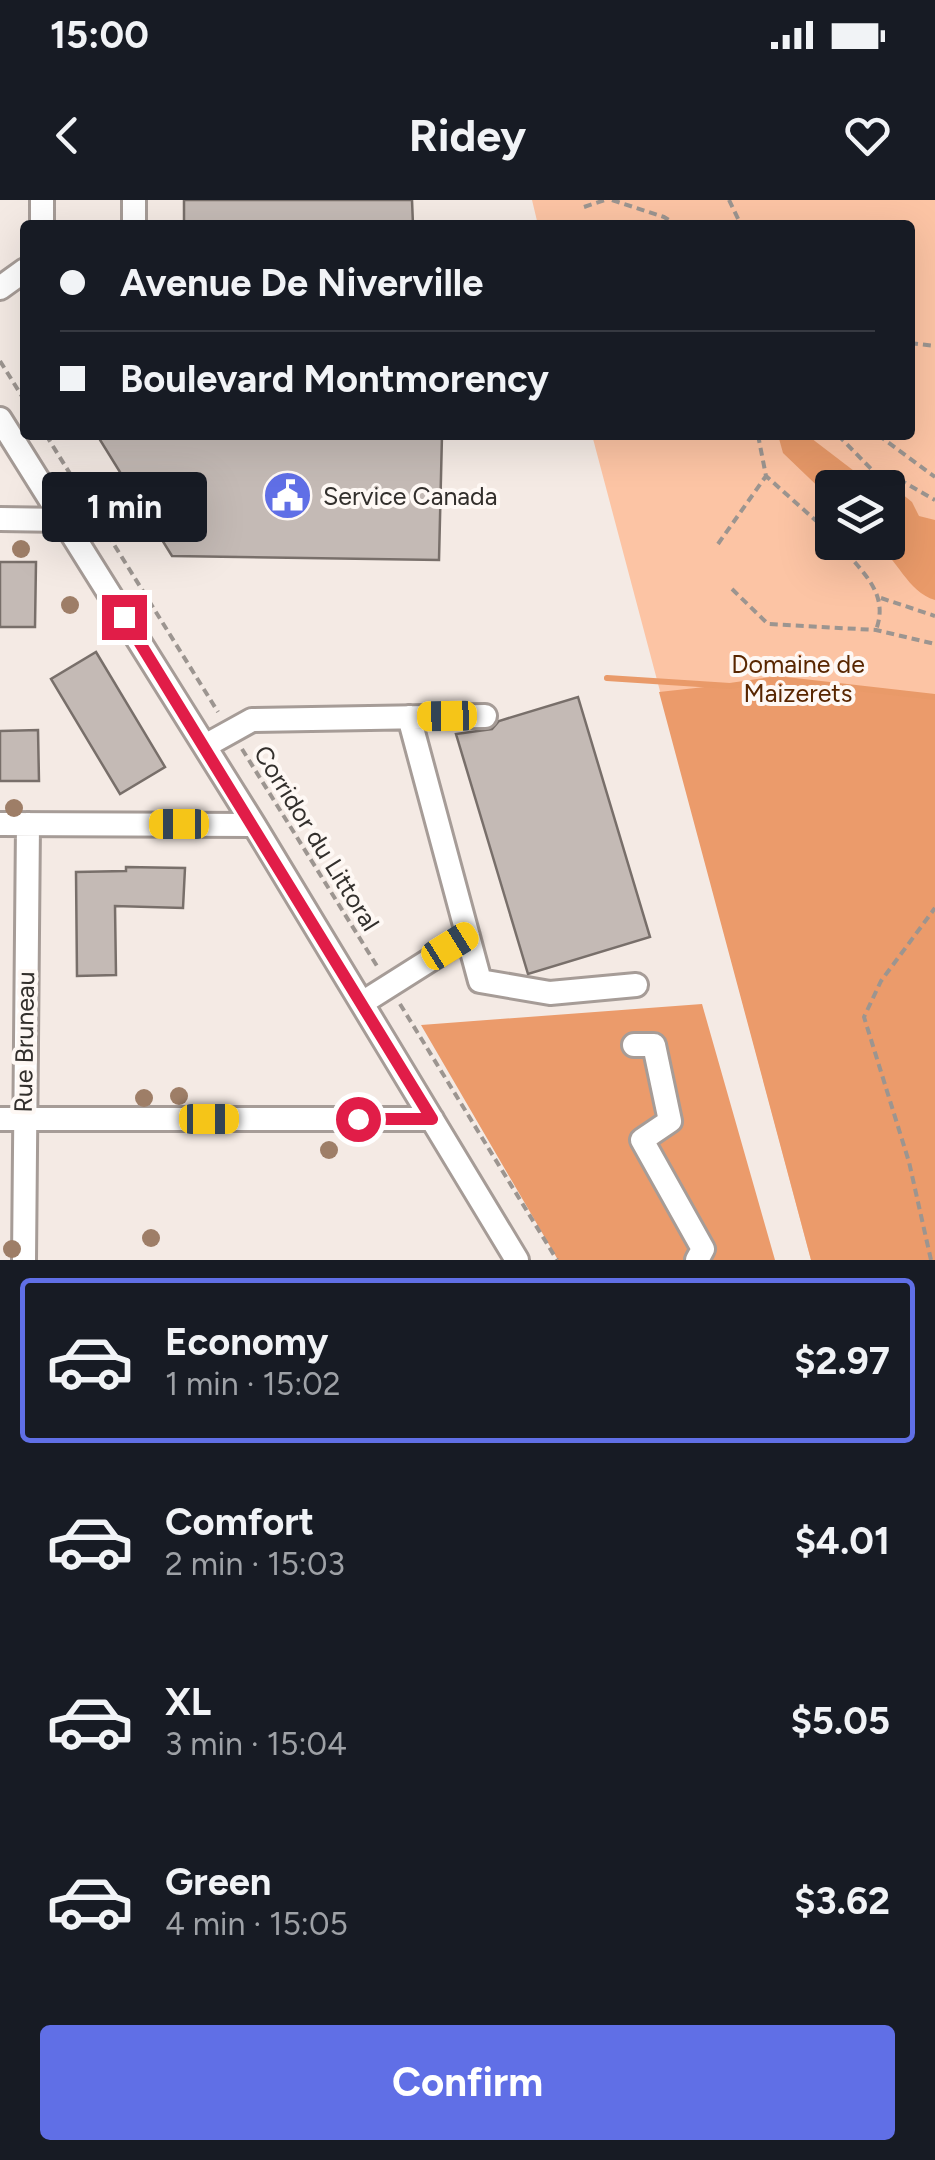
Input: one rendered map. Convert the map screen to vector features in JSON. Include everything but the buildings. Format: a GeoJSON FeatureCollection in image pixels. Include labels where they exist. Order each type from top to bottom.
{"type":"FeatureCollection","features":[{"type":"Feature","properties":{"kind":"street"},"geometry":{"type":"LineString","coordinates":[[0,419],[254,824],[517,1260]]}},
{"type":"Feature","properties":{"kind":"street"},"geometry":{"type":"LineString","coordinates":[[0,519],[64,520]]}},
{"type":"Feature","properties":{"kind":"street"},"geometry":{"type":"LineString","coordinates":[[205,746],[252,720],[485,716]]}},
{"type":"Feature","properties":{"kind":"street"},"geometry":{"type":"LineString","coordinates":[[409,717],[480,981],[550,993],[636,985]]}},
{"type":"Feature","properties":{"kind":"street"},"geometry":{"type":"LineString","coordinates":[[0,824],[254,824]]}},
{"type":"Feature","properties":{"kind":"street","name":"Rue Bruneau"},"geometry":{"type":"LineString","coordinates":[[24,1260],[12,1119],[28,824]]}},
{"type":"Feature","properties":{"kind":"street"},"geometry":{"type":"LineString","coordinates":[[362,1003],[468,936]]}},
{"type":"Feature","properties":{"kind":"street"},"geometry":{"type":"LineString","coordinates":[[634,1045],[654,1045],[670,1121],[642,1140],[702,1249],[698,1260]]}},
{"type":"Feature","properties":{"kind":"street"},"geometry":{"type":"LineString","coordinates":[[12,1119],[432,1119]]}},
{"type":"Feature","properties":{"kind":"path"},"geometry":{"type":"LineString","coordinates":[[584,206],[608,200],[663,220]]}},
{"type":"Feature","properties":{"kind":"path"},"geometry":{"type":"LineString","coordinates":[[0,361],[20,393]]}},
{"type":"Feature","properties":{"kind":"path","name":"Corridor du Littoral"},"geometry":{"type":"LineString","coordinates":[[49,440],[557,1260]]}},
{"type":"Feature","properties":{"kind":"path"},"geometry":{"type":"LineString","coordinates":[[759,440],[766,476],[815,520]]}},
{"type":"Feature","properties":{"kind":"path"},"geometry":{"type":"LineString","coordinates":[[843,440],[875,473],[893,476],[935,500]]}},
{"type":"Feature","properties":{"kind":"path"},"geometry":{"type":"LineString","coordinates":[[885,440],[935,477]]}},
{"type":"Feature","properties":{"kind":"path"},"geometry":{"type":"LineString","coordinates":[[718,544],[766,476]]}},
{"type":"Feature","properties":{"kind":"path"},"geometry":{"type":"LineString","coordinates":[[852,560],[882,598],[935,616]]}},
{"type":"Feature","properties":{"kind":"path"},"geometry":{"type":"LineString","coordinates":[[732,589],[768,624],[876,630],[935,644]]}},
{"type":"Feature","properties":{"kind":"path"},"geometry":{"type":"LineString","coordinates":[[876,630],[882,598]]}},
{"type":"Feature","properties":{"kind":"path"},"geometry":{"type":"LineString","coordinates":[[931,1260],[909,1162],[864,1017],[881,981],[935,908]]}},
{"type":"Feature","properties":{"kind":"green space","name":"Domaine de Maizerets"},"geometry":{"type":"Polygon","coordinates":[[[532,200],[935,200],[935,1260],[811,1260],[593,440],[915,440],[915,220],[537,220],[532,200]]]}},
{"type":"Feature","properties":{"kind":"shaded area"},"geometry":{"type":"Polygon","coordinates":[[[779,440],[814,440],[853,470],[815,470],[815,484],[783,453],[779,440]]]}},
{"type":"Feature","properties":{"kind":"shaded area"},"geometry":{"type":"Polygon","coordinates":[[[905,496],[919,516],[935,520],[935,600],[910,582],[892,560],[905,560],[905,496]]]}},
{"type":"Feature","properties":{"kind":"shaded area"},"geometry":{"type":"Polygon","coordinates":[[[777,679],[935,698],[935,1260],[811,1260],[659,692],[777,679]]]}},
{"type":"Feature","properties":{"kind":"shaded area"},"geometry":{"type":"Polygon","coordinates":[[[702,1004],[775,1260],[558,1260],[421,1025],[702,1004]]]}},
{"type":"Feature","properties":{"kind":"waterway"},"geometry":{"type":"LineString","coordinates":[[607,678],[730,686],[777,679],[935,697]]}},
{"type":"Feature","properties":{"kind":"place","name":"Service Canada"},"geometry":{"type":"Point","coordinates":[288,496]}},
{"type":"Feature","properties":{"kind":"route"},"geometry":{"type":"LineString","coordinates":[[124,617],[432,1119],[358,1119]]}}]}
